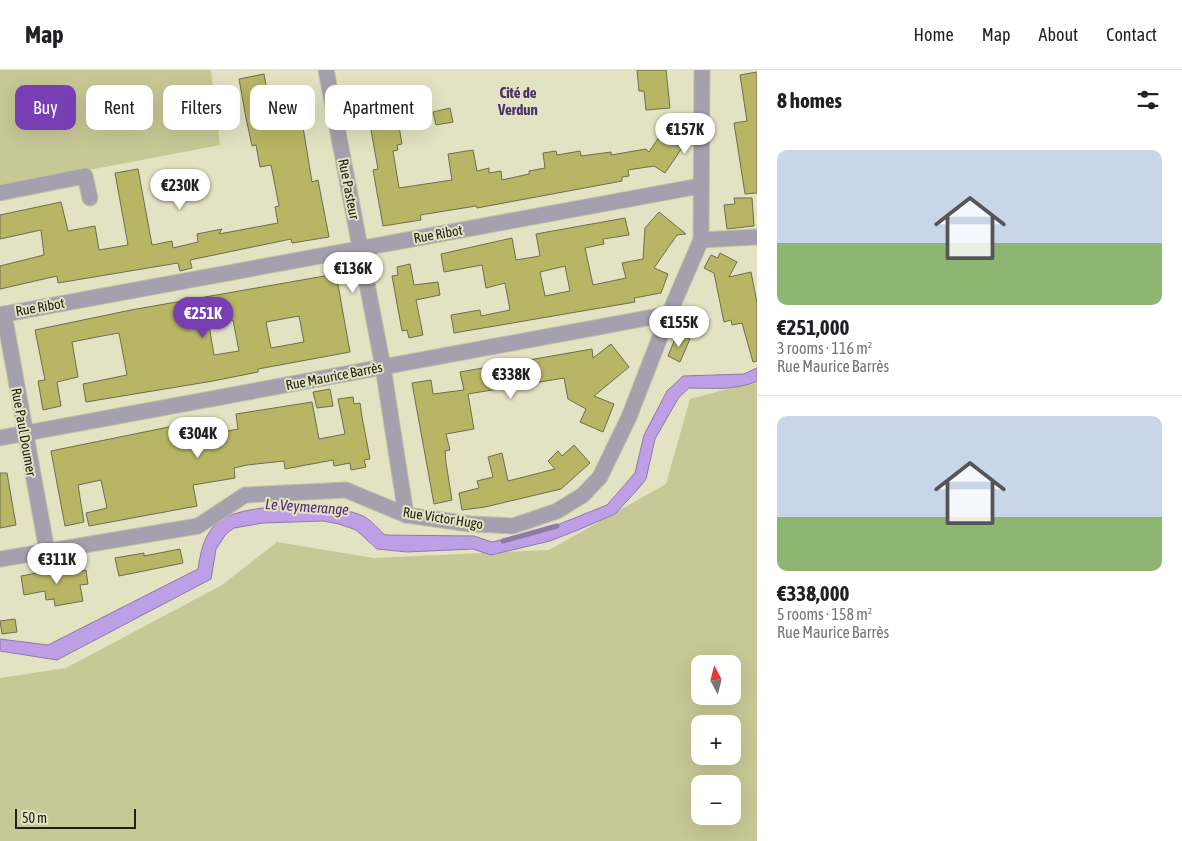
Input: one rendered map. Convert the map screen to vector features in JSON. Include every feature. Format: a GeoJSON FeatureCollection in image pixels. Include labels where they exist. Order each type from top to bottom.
{"type":"FeatureCollection","features":[{"type":"Feature","properties":{"kind":"street","name":"Rue Pasteur"},"geometry":{"type":"LineString","coordinates":[[326,70],[382,367],[406,515]]}},
{"type":"Feature","properties":{"kind":"street"},"geometry":{"type":"LineString","coordinates":[[702,70],[701,240],[757,237]]}},
{"type":"Feature","properties":{"kind":"street"},"geometry":{"type":"LineString","coordinates":[[0,193],[85,176],[90,198]]}},
{"type":"Feature","properties":{"kind":"street","name":"Rue Ribot"},"geometry":{"type":"LineString","coordinates":[[2,314],[700,186]]}},
{"type":"Feature","properties":{"kind":"street","name":"Rue Victor Hugo"},"geometry":{"type":"LineString","coordinates":[[0,559],[198,526],[245,495],[346,490],[406,515],[470,524],[513,526],[557,510],[583,495],[600,477],[625,426],[669,314],[701,240]]}},
{"type":"Feature","properties":{"kind":"street","name":"Rue Paul Doumer"},"geometry":{"type":"LineString","coordinates":[[2,314],[47,551]]}},
{"type":"Feature","properties":{"kind":"street","name":"Rue Maurice Barrès"},"geometry":{"type":"LineString","coordinates":[[0,438],[669,314]]}},
{"type":"Feature","properties":{"kind":"green space"},"geometry":{"type":"Polygon","coordinates":[[[0,70],[211,70],[213,85],[163,85],[163,130],[218,130],[220,145],[0,187],[0,70]]]}},
{"type":"Feature","properties":{"kind":"green space"},"geometry":{"type":"Polygon","coordinates":[[[757,381],[757,841],[0,841],[0,678],[66,668],[222,585],[277,542],[374,558],[549,550],[666,484],[690,399],[757,381]]]}},
{"type":"Feature","properties":{"kind":"water"},"geometry":{"type":"Polygon","coordinates":[[[757,368],[757,381],[749,384],[723,388],[689,388],[679,397],[655,439],[646,479],[638,489],[615,514],[550,541],[491,555],[473,549],[407,552],[377,549],[356,530],[323,521],[263,523],[234,528],[226,534],[216,549],[211,579],[57,660],[0,651],[0,639],[48,645],[198,569],[203,545],[208,534],[216,524],[227,516],[244,511],[288,506],[333,509],[352,512],[365,517],[385,535],[474,536],[492,542],[547,529],[607,505],[635,473],[644,435],[667,391],[683,376],[744,374],[757,368]]]}},
{"type":"Feature","properties":{"kind":"building"},"geometry":{"type":"Polygon","coordinates":[[[637,70],[666,70],[670,108],[646,110],[644,91],[639,91],[637,70]]]}},
{"type":"Feature","properties":{"kind":"building"},"geometry":{"type":"Polygon","coordinates":[[[757,72],[757,193],[745,194],[734,123],[747,121],[740,75],[757,72]]]}},
{"type":"Feature","properties":{"kind":"building"},"geometry":{"type":"Polygon","coordinates":[[[264,74],[266,85],[250,85],[250,130],[303,130],[312,182],[318,180],[329,237],[292,243],[291,239],[190,260],[192,268],[180,271],[178,263],[58,283],[57,276],[0,289],[0,266],[44,255],[41,230],[0,239],[0,215],[61,202],[68,231],[95,226],[99,250],[128,245],[115,173],[138,169],[152,245],[172,241],[173,248],[198,242],[197,234],[222,229],[219,234],[278,223],[275,207],[279,206],[271,165],[260,167],[256,145],[252,146],[239,79],[264,74]]]}},
{"type":"Feature","properties":{"kind":"building"},"geometry":{"type":"Polygon","coordinates":[[[450,108],[453,122],[436,125],[433,112],[450,108]]]}},
{"type":"Feature","properties":{"kind":"building"},"geometry":{"type":"Polygon","coordinates":[[[371,130],[400,130],[402,144],[397,145],[398,150],[393,151],[399,188],[452,180],[448,154],[473,150],[477,171],[489,168],[489,173],[501,171],[502,180],[545,168],[543,153],[556,151],[557,155],[580,151],[581,156],[611,152],[611,155],[646,149],[649,152],[661,134],[682,148],[665,173],[654,166],[628,170],[629,176],[622,177],[622,181],[477,208],[476,206],[420,215],[421,220],[383,226],[373,170],[378,169],[371,130]]]}},
{"type":"Feature","properties":{"kind":"building"},"geometry":{"type":"Polygon","coordinates":[[[734,198],[752,198],[754,226],[727,229],[724,205],[735,204],[734,198]]]}},
{"type":"Feature","properties":{"kind":"building"},"geometry":{"type":"Polygon","coordinates":[[[659,212],[686,234],[677,235],[654,268],[668,274],[661,293],[634,298],[635,302],[454,333],[451,315],[480,310],[481,316],[510,310],[505,283],[486,288],[482,265],[444,272],[441,254],[512,238],[516,260],[540,256],[536,234],[625,218],[629,235],[603,239],[604,244],[585,248],[593,285],[626,278],[622,263],[643,259],[645,228],[659,212]],[[565,266],[540,272],[545,296],[570,291],[565,266]]]}},
{"type":"Feature","properties":{"kind":"building"},"geometry":{"type":"Polygon","coordinates":[[[720,253],[737,262],[729,277],[751,272],[757,303],[757,361],[753,362],[742,323],[732,325],[731,320],[724,322],[714,273],[704,268],[711,255],[718,258],[720,253]]]}},
{"type":"Feature","properties":{"kind":"building"},"geometry":{"type":"Polygon","coordinates":[[[410,264],[414,285],[438,282],[440,295],[416,300],[423,335],[409,338],[407,330],[402,331],[392,276],[398,275],[397,267],[410,264]]]}},
{"type":"Feature","properties":{"kind":"building"},"geometry":{"type":"Polygon","coordinates":[[[336,274],[350,352],[258,369],[258,372],[213,381],[86,402],[83,384],[127,375],[119,333],[97,337],[72,342],[78,377],[57,382],[61,406],[43,410],[38,381],[45,380],[35,330],[131,310],[336,274]],[[299,316],[266,322],[271,348],[304,342],[299,316]],[[233,320],[209,325],[214,355],[239,351],[233,320]]]}},
{"type":"Feature","properties":{"kind":"building"},"geometry":{"type":"Polygon","coordinates":[[[677,334],[690,339],[680,362],[668,356],[677,334]]]}},
{"type":"Feature","properties":{"kind":"building"},"geometry":{"type":"Polygon","coordinates":[[[611,344],[629,367],[594,396],[614,404],[603,432],[580,422],[586,409],[568,399],[564,378],[468,394],[474,429],[446,434],[450,450],[445,451],[446,463],[452,500],[434,504],[412,383],[431,380],[433,394],[464,390],[460,372],[592,349],[593,358],[611,344]]]}},
{"type":"Feature","properties":{"kind":"building"},"geometry":{"type":"Polygon","coordinates":[[[330,389],[333,406],[317,408],[313,392],[330,389]]]}},
{"type":"Feature","properties":{"kind":"building"},"geometry":{"type":"Polygon","coordinates":[[[353,397],[354,404],[360,403],[370,459],[364,460],[366,467],[351,470],[350,463],[334,466],[333,460],[285,469],[284,461],[247,465],[234,468],[235,478],[193,485],[197,506],[89,526],[86,513],[107,508],[101,480],[78,485],[84,522],[65,526],[51,451],[208,419],[211,434],[238,429],[236,414],[312,402],[319,439],[345,434],[338,399],[353,397]]]}},
{"type":"Feature","properties":{"kind":"building"},"geometry":{"type":"Polygon","coordinates":[[[574,445],[590,463],[561,489],[485,507],[462,510],[459,493],[479,488],[477,481],[493,477],[488,457],[502,453],[508,481],[555,469],[548,461],[558,451],[562,456],[574,445]]]}},
{"type":"Feature","properties":{"kind":"building"},"geometry":{"type":"Polygon","coordinates":[[[0,473],[7,473],[16,525],[0,528],[0,473]]]}},
{"type":"Feature","properties":{"kind":"building"},"geometry":{"type":"Polygon","coordinates":[[[180,549],[183,563],[119,576],[115,558],[144,553],[144,556],[180,549]]]}},
{"type":"Feature","properties":{"kind":"building"},"geometry":{"type":"Polygon","coordinates":[[[76,566],[77,572],[86,570],[88,584],[80,585],[83,601],[55,606],[54,599],[46,600],[45,591],[24,595],[21,576],[76,566]]]}},
{"type":"Feature","properties":{"kind":"building"},"geometry":{"type":"Polygon","coordinates":[[[15,619],[17,632],[2,634],[0,621],[15,619]]]}},
{"type":"Feature","properties":{"kind":"waterway","name":"Le Veymerange"},"geometry":{"type":"LineString","coordinates":[[503,541],[557,526]]}},
{"type":"Feature","properties":{"kind":"district","name":"Cité de Verdun"},"geometry":{"type":"Point","coordinates":[518,102]}}]}
